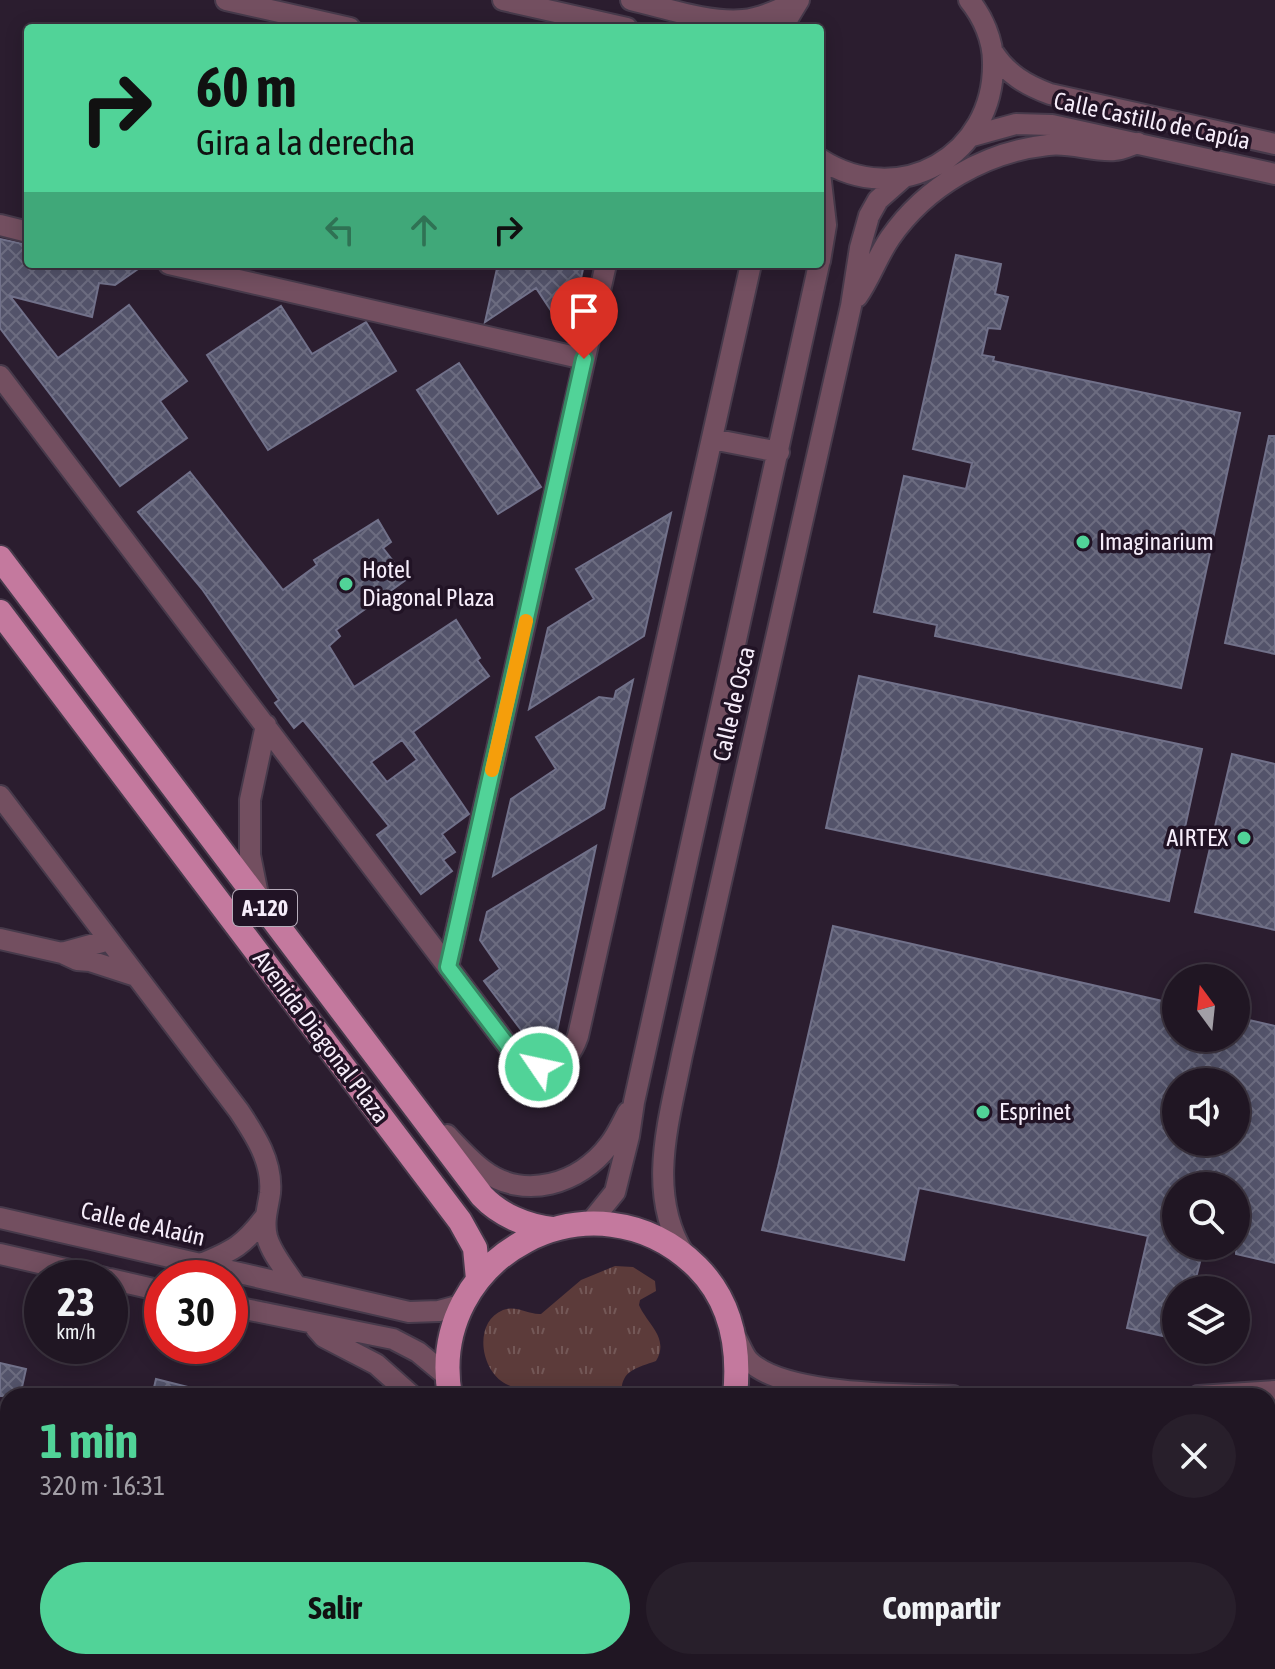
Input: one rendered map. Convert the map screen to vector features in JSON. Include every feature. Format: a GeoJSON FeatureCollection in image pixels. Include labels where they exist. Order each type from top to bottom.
{"type":"FeatureCollection","features":[{"type":"Feature","properties":{"kind":"main road","name":"Avenida Diagonal Plaza"},"geometry":{"type":"LineString","coordinates":[[0,558],[491,1205],[534,1227],[552,1229]]}},
{"type":"Feature","properties":{"kind":"main road","name":"Avenida Diagonal Plaza"},"geometry":{"type":"LineString","coordinates":[[0,612],[460,1221],[475,1248],[478,1279]]}},
{"type":"Feature","properties":{"kind":"main road","name":"A-120"},"geometry":{"type":"LineString","coordinates":[[448,1386],[451,1338],[461,1305],[478,1279],[512,1249],[552,1229],[590,1223],[615,1224],[640,1230],[684,1254],[707,1277],[735,1335],[738,1368],[736,1388]]}},
{"type":"Feature","properties":{"kind":"street"},"geometry":{"type":"LineString","coordinates":[[226,0],[332,24]]}},
{"type":"Feature","properties":{"kind":"street"},"geometry":{"type":"LineString","coordinates":[[503,0],[609,24]]}},
{"type":"Feature","properties":{"kind":"street"},"geometry":{"type":"LineString","coordinates":[[631,0],[724,20],[744,20],[798,0]]}},
{"type":"Feature","properties":{"kind":"street"},"geometry":{"type":"LineString","coordinates":[[784,24],[798,0]]}},
{"type":"Feature","properties":{"kind":"street"},"geometry":{"type":"LineString","coordinates":[[824,161],[848,174],[866,178],[904,177],[930,169],[953,155],[972,136],[986,110],[994,81],[993,52],[986,27],[969,0]]}},
{"type":"Feature","properties":{"kind":"street","name":"Calle Castillo de Capúa"},"geometry":{"type":"LineString","coordinates":[[993,52],[1009,72],[1035,89],[1050,94],[1275,144]]}},
{"type":"Feature","properties":{"kind":"street","name":"Calle Castillo de Capúa"},"geometry":{"type":"LineString","coordinates":[[972,136],[996,127],[1033,123],[1275,174]]}},
{"type":"Feature","properties":{"kind":"street"},"geometry":{"type":"LineString","coordinates":[[851,306],[904,221],[919,204],[957,175],[987,160],[1048,145],[1115,150],[1138,143]]}},
{"type":"Feature","properties":{"kind":"street","name":"Calle de Osca"},"geometry":{"type":"LineString","coordinates":[[684,1254],[675,1241],[663,1188],[664,1148],[682,1055],[851,306],[860,248],[869,216],[878,200],[904,177]]}},
{"type":"Feature","properties":{"kind":"street","name":"Calle de Osca"},"geometry":{"type":"LineString","coordinates":[[824,208],[824,238]]}},
{"type":"Feature","properties":{"kind":"street"},"geometry":{"type":"LineString","coordinates":[[0,225],[24,231]]}},
{"type":"Feature","properties":{"kind":"street"},"geometry":{"type":"LineString","coordinates":[[186,268],[584,359]]}},
{"type":"Feature","properties":{"kind":"street"},"geometry":{"type":"LineString","coordinates":[[448,967],[605,268]]}},
{"type":"Feature","properties":{"kind":"street"},"geometry":{"type":"LineString","coordinates":[[0,376],[514,1054],[527,1064],[550,1067],[569,1056],[578,1036],[750,268]]}},
{"type":"Feature","properties":{"kind":"street","name":"Calle de Osca"},"geometry":{"type":"LineString","coordinates":[[590,1223],[610,1201],[618,1184],[819,268]]}},
{"type":"Feature","properties":{"kind":"street"},"geometry":{"type":"LineString","coordinates":[[712,439],[779,452]]}},
{"type":"Feature","properties":{"kind":"street","name":"Avenida Diagonal Plaza"},"geometry":{"type":"LineString","coordinates":[[259,900],[250,855],[250,800],[266,725]]}},
{"type":"Feature","properties":{"kind":"street"},"geometry":{"type":"LineString","coordinates":[[0,796],[239,1111],[258,1142],[268,1169],[267,1236],[296,1286]]}},
{"type":"Feature","properties":{"kind":"street"},"geometry":{"type":"LineString","coordinates":[[66,952],[82,928],[85,909]]}},
{"type":"Feature","properties":{"kind":"street"},"geometry":{"type":"LineString","coordinates":[[0,939],[66,952],[109,940]]}},
{"type":"Feature","properties":{"kind":"street"},"geometry":{"type":"LineString","coordinates":[[90,961],[100,955],[109,940]]}},
{"type":"Feature","properties":{"kind":"street"},"geometry":{"type":"LineString","coordinates":[[66,952],[71,959],[90,961],[136,976]]}},
{"type":"Feature","properties":{"kind":"street"},"geometry":{"type":"LineString","coordinates":[[406,1093],[483,1170],[502,1181],[521,1186],[565,1181],[586,1169],[611,1143],[634,1102]]}},
{"type":"Feature","properties":{"kind":"street"},"geometry":{"type":"LineString","coordinates":[[211,1260],[232,1251],[250,1236],[265,1217]]}},
{"type":"Feature","properties":{"kind":"street","name":"Calle de Alaún"},"geometry":{"type":"LineString","coordinates":[[0,1218],[184,1260]]}},
{"type":"Feature","properties":{"kind":"street"},"geometry":{"type":"LineString","coordinates":[[0,1254],[27,1260]]}},
{"type":"Feature","properties":{"kind":"street","name":"Calle de Alaún"},"geometry":{"type":"LineString","coordinates":[[248,1275],[409,1312],[439,1311],[461,1305]]}},
{"type":"Feature","properties":{"kind":"street"},"geometry":{"type":"LineString","coordinates":[[248,1310],[393,1339],[418,1352],[448,1386]]}},
{"type":"Feature","properties":{"kind":"street"},"geometry":{"type":"LineString","coordinates":[[314,1325],[324,1337],[376,1364],[403,1388]]}},
{"type":"Feature","properties":{"kind":"street"},"geometry":{"type":"LineString","coordinates":[[735,1335],[748,1360],[771,1375],[796,1383],[840,1388]]}},
{"type":"Feature","properties":{"kind":"green space"},"geometry":{"type":"Polygon","coordinates":[[[615,1266],[633,1267],[655,1281],[656,1291],[640,1300],[639,1305],[659,1338],[660,1353],[656,1361],[630,1372],[622,1388],[517,1388],[497,1378],[490,1369],[484,1347],[484,1335],[493,1316],[508,1309],[541,1314],[581,1280],[615,1266]]]}},
{"type":"Feature","properties":{"kind":"building"},"geometry":{"type":"Polygon","coordinates":[[[0,239],[24,244],[24,268],[138,269],[115,285],[99,283],[92,317],[10,296],[58,358],[129,305],[187,381],[160,401],[187,438],[120,486],[0,328],[0,239]]]}},
{"type":"Feature","properties":{"kind":"building","name":"Imaginarium"},"geometry":{"type":"Polygon","coordinates":[[[956,255],[1001,264],[995,294],[1008,297],[1000,329],[988,328],[982,355],[994,357],[993,361],[1240,413],[1181,688],[935,636],[937,625],[874,612],[904,476],[966,489],[972,463],[913,449],[956,255]]]}},
{"type":"Feature","properties":{"kind":"building"},"geometry":{"type":"Polygon","coordinates":[[[497,268],[583,268],[569,338],[536,288],[485,322],[497,268]]]}},
{"type":"Feature","properties":{"kind":"building"},"geometry":{"type":"Polygon","coordinates":[[[281,306],[312,354],[366,322],[396,371],[268,450],[207,355],[281,306]]]}},
{"type":"Feature","properties":{"kind":"building"},"geometry":{"type":"Polygon","coordinates":[[[459,363],[541,487],[498,514],[417,390],[459,363]]]}},
{"type":"Feature","properties":{"kind":"building"},"geometry":{"type":"Polygon","coordinates":[[[1269,436],[1275,436],[1275,654],[1225,643],[1269,436]]]}},
{"type":"Feature","properties":{"kind":"building"},"geometry":{"type":"Polygon","coordinates":[[[190,472],[283,590],[317,565],[314,560],[378,520],[391,542],[383,548],[407,579],[336,630],[340,636],[329,646],[354,687],[456,620],[489,676],[413,732],[469,814],[442,834],[455,852],[443,860],[452,871],[421,894],[377,835],[389,826],[303,720],[294,728],[275,703],[279,700],[202,589],[138,512],[190,472]],[[402,740],[371,762],[387,782],[417,760],[402,740]]]}},
{"type":"Feature","properties":{"kind":"building"},"geometry":{"type":"Polygon","coordinates":[[[671,513],[644,636],[529,709],[548,628],[594,599],[576,569],[671,513]]]}},
{"type":"Feature","properties":{"kind":"building"},"geometry":{"type":"Polygon","coordinates":[[[859,676],[1202,749],[1169,901],[826,828],[859,676]]]}},
{"type":"Feature","properties":{"kind":"building"},"geometry":{"type":"Polygon","coordinates":[[[633,680],[604,808],[493,876],[511,799],[556,769],[536,737],[599,697],[614,699],[616,691],[633,680]]]}},
{"type":"Feature","properties":{"kind":"building","name":"AIRTEX"},"geometry":{"type":"Polygon","coordinates":[[[1232,754],[1275,764],[1275,930],[1195,912],[1232,754]]]}},
{"type":"Feature","properties":{"kind":"building"},"geometry":{"type":"Polygon","coordinates":[[[596,846],[556,1036],[551,1042],[541,1045],[531,1043],[484,981],[500,969],[480,940],[487,912],[596,846]]]}},
{"type":"Feature","properties":{"kind":"building","name":"Esprinet"},"geometry":{"type":"Polygon","coordinates":[[[833,926],[1162,1001],[1162,1052],[1250,1052],[1250,1020],[1275,1026],[1275,1263],[1250,1257],[1250,1172],[1162,1172],[1162,1260],[1200,1260],[1196,1276],[1162,1276],[1162,1336],[1127,1328],[1148,1236],[919,1188],[904,1260],[762,1230],[833,926]]]}},
{"type":"Feature","properties":{"kind":"building"},"geometry":{"type":"Polygon","coordinates":[[[0,1363],[26,1369],[22,1388],[0,1388],[0,1363]]]}},
{"type":"Feature","properties":{"kind":"building"},"geometry":{"type":"Polygon","coordinates":[[[156,1379],[192,1388],[154,1388],[156,1379]]]}},
{"type":"Feature","properties":{"kind":"slow traffic"},"geometry":{"type":"LineString","coordinates":[[492,770],[526,621]]}},
{"type":"Feature","properties":{"kind":"place","name":"Imaginarium"},"geometry":{"type":"Point","coordinates":[1083,542]}},
{"type":"Feature","properties":{"kind":"place","name":"Hotel Diagonal Plaza"},"geometry":{"type":"Point","coordinates":[346,584]}},
{"type":"Feature","properties":{"kind":"place","name":"AIRTEX"},"geometry":{"type":"Point","coordinates":[1244,838]}},
{"type":"Feature","properties":{"kind":"place","name":"Esprinet"},"geometry":{"type":"Point","coordinates":[983,1112]}},
{"type":"Feature","properties":{"kind":"route"},"geometry":{"type":"LineString","coordinates":[[539,1067],[527,1064],[514,1054],[448,967],[584,359]]}}]}
